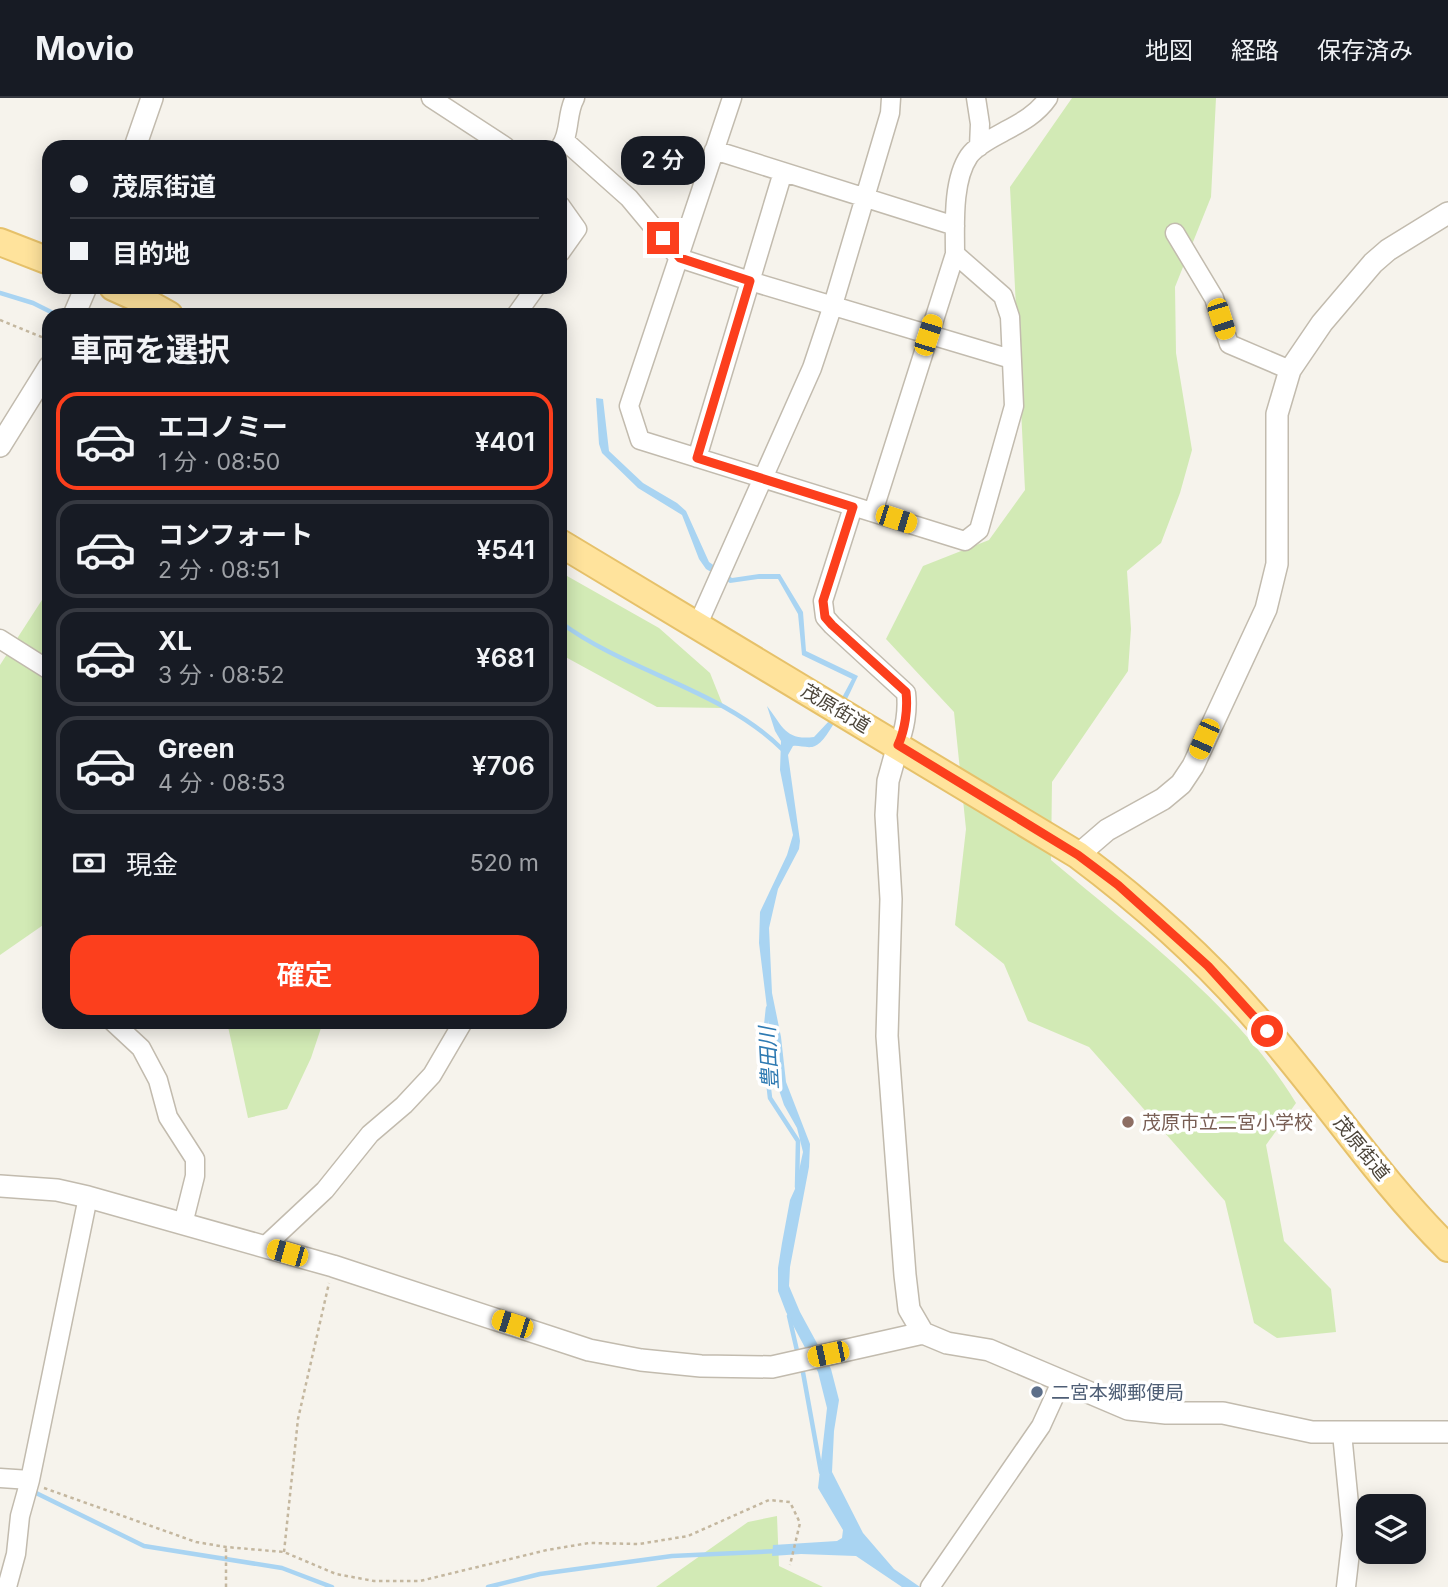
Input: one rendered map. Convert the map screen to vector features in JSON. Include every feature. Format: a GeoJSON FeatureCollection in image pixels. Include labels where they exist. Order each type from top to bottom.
{"type":"FeatureCollection","features":[{"type":"Feature","properties":{"kind":"main road"},"geometry":{"type":"LineString","coordinates":[[0,242],[42,258]]}},
{"type":"Feature","properties":{"kind":"main road"},"geometry":{"type":"LineString","coordinates":[[128,294],[156,308]]}},
{"type":"Feature","properties":{"kind":"main road","name":"茂原街道"},"geometry":{"type":"LineString","coordinates":[[567,547],[1078,855],[1146,909],[1208,966],[1254,1016],[1415,1212],[1448,1248]]}},
{"type":"Feature","properties":{"kind":"street"},"geometry":{"type":"LineString","coordinates":[[137,140],[152,98]]}},
{"type":"Feature","properties":{"kind":"street"},"geometry":{"type":"LineString","coordinates":[[431,98],[495,140]]}},
{"type":"Feature","properties":{"kind":"street"},"geometry":{"type":"LineString","coordinates":[[564,140],[575,98]]}},
{"type":"Feature","properties":{"kind":"street"},"geometry":{"type":"LineString","coordinates":[[732,98],[629,406],[640,440],[965,541],[979,530],[1014,405],[1010,317],[1003,296],[955,254]]}},
{"type":"Feature","properties":{"kind":"street"},"geometry":{"type":"LineString","coordinates":[[698,624],[811,368],[865,198],[890,113],[891,98]]}},
{"type":"Feature","properties":{"kind":"street"},"geometry":{"type":"LineString","coordinates":[[976,98],[980,124],[979,147]]}},
{"type":"Feature","properties":{"kind":"street"},"geometry":{"type":"LineString","coordinates":[[873,512],[955,254],[955,210],[962,173],[969,157],[979,147],[1032,116],[1048,98]]}},
{"type":"Feature","properties":{"kind":"street"},"geometry":{"type":"LineString","coordinates":[[567,147],[629,198],[680,258],[1011,359]]}},
{"type":"Feature","properties":{"kind":"street"},"geometry":{"type":"LineString","coordinates":[[714,150],[955,226]]}},
{"type":"Feature","properties":{"kind":"street"},"geometry":{"type":"LineString","coordinates":[[697,458],[783,172]]}},
{"type":"Feature","properties":{"kind":"street"},"geometry":{"type":"LineString","coordinates":[[1078,855],[1107,830],[1163,799],[1181,785],[1266,609],[1277,564],[1277,414],[1290,370],[1322,323],[1373,263],[1388,250],[1448,213]]}},
{"type":"Feature","properties":{"kind":"street"},"geometry":{"type":"LineString","coordinates":[[567,215],[577,229],[567,243]]}},
{"type":"Feature","properties":{"kind":"street"},"geometry":{"type":"LineString","coordinates":[[1175,233],[1214,298],[1229,344],[1290,370]]}},
{"type":"Feature","properties":{"kind":"street"},"geometry":{"type":"LineString","coordinates":[[0,446],[42,378]]}},
{"type":"Feature","properties":{"kind":"street"},"geometry":{"type":"LineString","coordinates":[[853,507],[823,601],[823,611],[832,625],[906,692],[902,736],[888,782],[891,899],[887,1035],[909,1309],[923,1333]]}},
{"type":"Feature","properties":{"kind":"street"},"geometry":{"type":"LineString","coordinates":[[0,639],[42,666]]}},
{"type":"Feature","properties":{"kind":"street"},"geometry":{"type":"LineString","coordinates":[[121,1029],[141,1048],[158,1080],[168,1117],[195,1159],[195,1176],[183,1224]]}},
{"type":"Feature","properties":{"kind":"street"},"geometry":{"type":"LineString","coordinates":[[264,1247],[326,1190],[370,1134],[404,1105],[432,1075],[459,1029]]}},
{"type":"Feature","properties":{"kind":"street"},"geometry":{"type":"LineString","coordinates":[[0,1186],[57,1190],[88,1197],[333,1266],[589,1350],[641,1360],[701,1366],[772,1367],[923,1333],[947,1343],[989,1350],[1128,1409],[1166,1413],[1223,1413],[1312,1433],[1448,1432]]}},
{"type":"Feature","properties":{"kind":"street"},"geometry":{"type":"LineString","coordinates":[[7,1587],[16,1554],[20,1516],[30,1480],[88,1197]]}},
{"type":"Feature","properties":{"kind":"street"},"geometry":{"type":"LineString","coordinates":[[930,1587],[1041,1426],[1062,1380]]}},
{"type":"Feature","properties":{"kind":"street"},"geometry":{"type":"LineString","coordinates":[[1342,1433],[1352,1535],[1346,1587]]}},
{"type":"Feature","properties":{"kind":"street"},"geometry":{"type":"LineString","coordinates":[[0,1478],[30,1480]]}},
{"type":"Feature","properties":{"kind":"path"},"geometry":{"type":"LineString","coordinates":[[0,320],[42,337]]}},
{"type":"Feature","properties":{"kind":"path"},"geometry":{"type":"LineString","coordinates":[[284,1552],[298,1419],[333,1266]]}},
{"type":"Feature","properties":{"kind":"path"},"geometry":{"type":"LineString","coordinates":[[30,1480],[65,1497],[197,1542],[284,1552],[336,1574],[374,1581],[420,1581],[547,1550],[589,1543],[639,1544],[688,1536],[769,1500],[790,1502],[800,1523],[790,1565]]}},
{"type":"Feature","properties":{"kind":"path"},"geometry":{"type":"LineString","coordinates":[[226,1547],[226,1587]]}},
{"type":"Feature","properties":{"kind":"green space"},"geometry":{"type":"Polygon","coordinates":[[[1072,98],[1216,98],[1211,197],[1175,287],[1176,353],[1192,450],[1180,493],[1161,543],[1127,571],[1131,629],[1128,671],[1052,782],[1051,860],[1184,972],[1245,1035],[1296,1103],[1266,1145],[1284,1241],[1331,1289],[1336,1332],[1277,1338],[1254,1323],[1225,1201],[1089,1047],[1028,1021],[1004,964],[955,925],[966,829],[954,712],[886,639],[923,566],[989,540],[1025,490],[1010,187],[1072,98]]]}},
{"type":"Feature","properties":{"kind":"green space"},"geometry":{"type":"Polygon","coordinates":[[[567,576],[659,628],[710,673],[724,708],[657,707],[567,658],[567,576]]]}},
{"type":"Feature","properties":{"kind":"green space"},"geometry":{"type":"Polygon","coordinates":[[[42,600],[42,926],[0,955],[0,665],[42,600]]]}},
{"type":"Feature","properties":{"kind":"green space"},"geometry":{"type":"Polygon","coordinates":[[[229,1029],[321,1029],[311,1058],[287,1109],[248,1118],[229,1029]]]}},
{"type":"Feature","properties":{"kind":"green space"},"geometry":{"type":"Polygon","coordinates":[[[777,1516],[779,1566],[823,1587],[656,1587],[748,1522],[777,1516]]]}},
{"type":"Feature","properties":{"kind":"water"},"geometry":{"type":"Polygon","coordinates":[[[596,398],[603,399],[609,451],[643,483],[686,511],[709,562],[732,578],[780,574],[803,612],[806,651],[858,676],[821,742],[813,747],[793,746],[788,755],[800,841],[799,849],[778,889],[769,928],[772,993],[786,1082],[810,1144],[809,1167],[790,1267],[789,1286],[831,1369],[839,1400],[832,1472],[863,1533],[894,1569],[920,1587],[902,1587],[856,1556],[772,1556],[773,1545],[837,1541],[842,1538],[843,1530],[818,1488],[827,1408],[818,1372],[786,1312],[778,1291],[782,1243],[803,1152],[797,1128],[784,1105],[776,1081],[759,943],[760,912],[787,855],[793,835],[780,770],[781,741],[767,706],[790,734],[804,738],[814,737],[830,720],[852,679],[802,655],[798,614],[778,579],[730,583],[706,569],[699,559],[682,515],[638,488],[602,453],[596,398]]]}},
{"type":"Feature","properties":{"kind":"waterway","name":"豊田川"},"geometry":{"type":"LineString","coordinates":[[0,293],[43,308]]}},
{"type":"Feature","properties":{"kind":"waterway","name":"豊田川"},"geometry":{"type":"LineString","coordinates":[[567,627],[615,655],[732,711],[759,729],[783,750]]}},
{"type":"Feature","properties":{"kind":"waterway","name":"豊田川"},"geometry":{"type":"LineString","coordinates":[[768,1008],[764,1046],[770,1098],[798,1141],[797,1187]]}},
{"type":"Feature","properties":{"kind":"waterway","name":"豊田川"},"geometry":{"type":"LineString","coordinates":[[789,1316],[798,1355]]}},
{"type":"Feature","properties":{"kind":"waterway","name":"豊田川"},"geometry":{"type":"LineString","coordinates":[[802,1367],[821,1472]]}},
{"type":"Feature","properties":{"kind":"waterway"},"geometry":{"type":"LineString","coordinates":[[32,1491],[144,1546],[282,1568],[332,1587]]}},
{"type":"Feature","properties":{"kind":"waterway"},"geometry":{"type":"LineString","coordinates":[[488,1587],[540,1574],[672,1556],[778,1551]]}},
{"type":"Feature","properties":{"kind":"place","name":"茂原市立二宮小学校"},"geometry":{"type":"Point","coordinates":[1128,1122]}},
{"type":"Feature","properties":{"kind":"place","name":"二宮本郷郵便局"},"geometry":{"type":"Point","coordinates":[1037,1392]}},
{"type":"Feature","properties":{"kind":"route"},"geometry":{"type":"LineString","coordinates":[[663,238],[680,258],[750,281],[697,458],[853,507],[823,601],[823,611],[832,625],[906,692],[907,703],[898,745],[1078,855],[1118,885],[1208,966],[1267,1031]]}}]}
